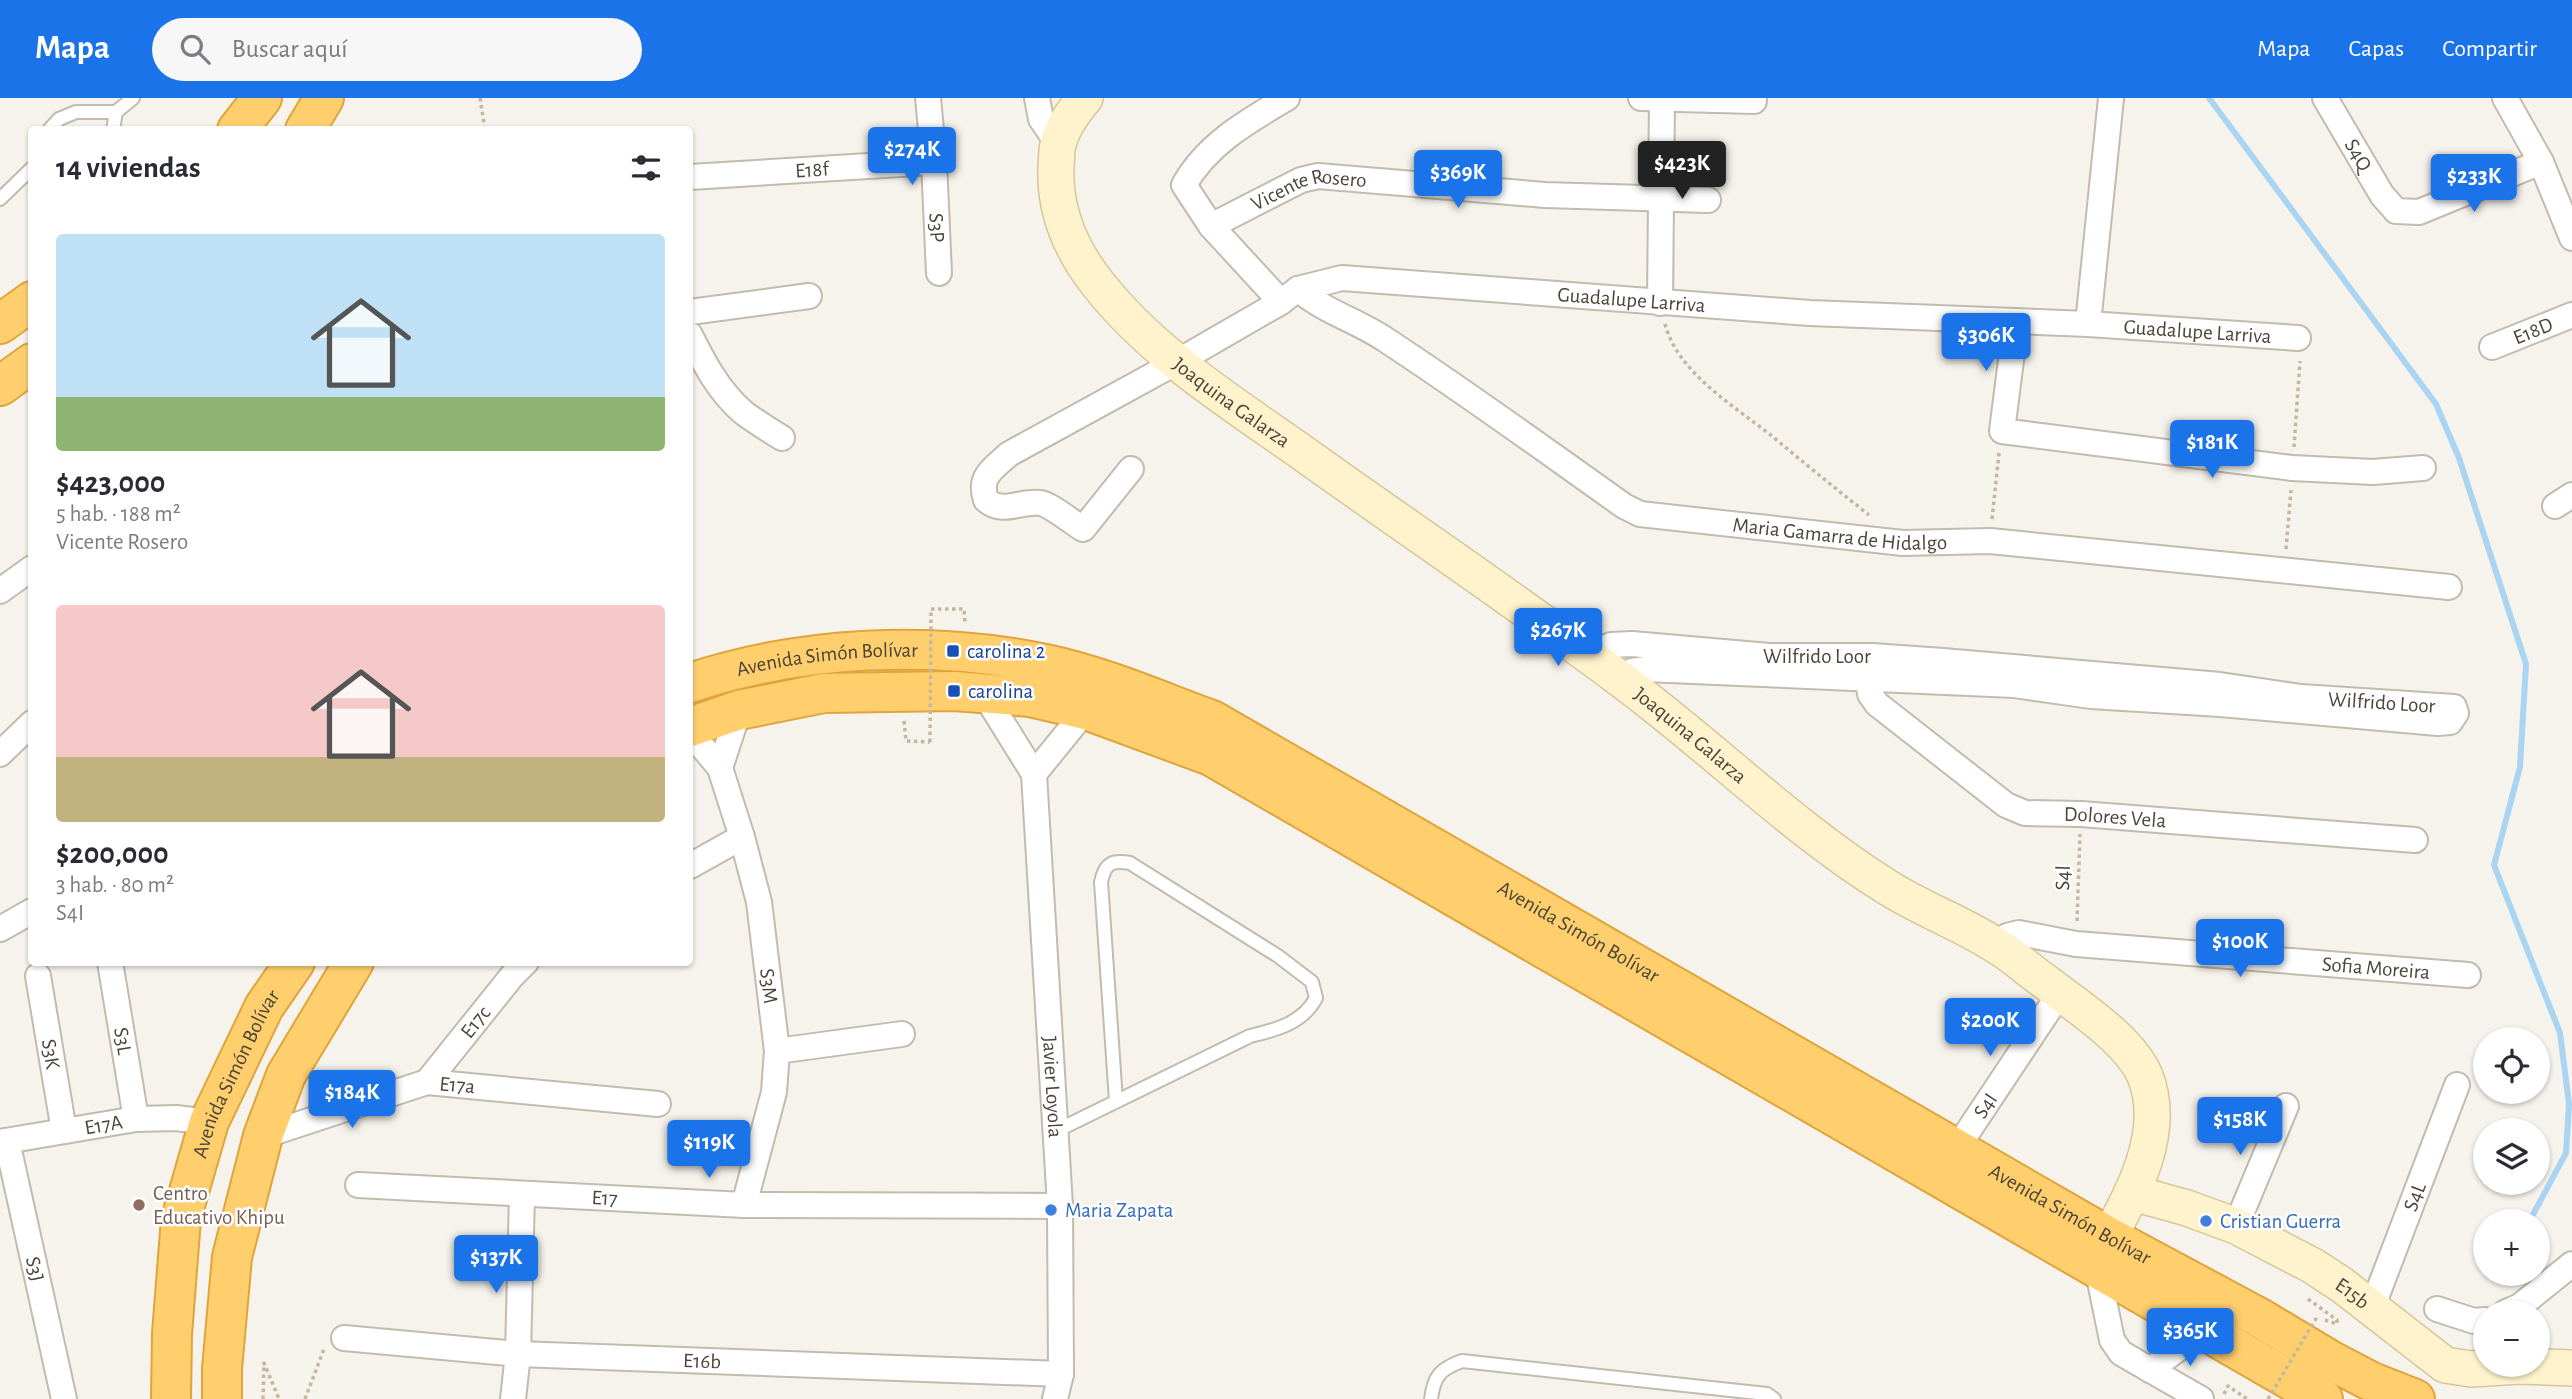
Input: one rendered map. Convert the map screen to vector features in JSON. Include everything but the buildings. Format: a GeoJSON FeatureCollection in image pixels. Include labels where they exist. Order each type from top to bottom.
{"type":"FeatureCollection","features":[{"type":"Feature","properties":{"kind":"highway"},"geometry":{"type":"LineString","coordinates":[[240,126],[262,98]]}},
{"type":"Feature","properties":{"kind":"highway"},"geometry":{"type":"LineString","coordinates":[[307,126],[324,98]]}},
{"type":"Feature","properties":{"kind":"highway"},"geometry":{"type":"LineString","coordinates":[[0,324],[28,304]]}},
{"type":"Feature","properties":{"kind":"highway"},"geometry":{"type":"LineString","coordinates":[[0,386],[28,366]]}},
{"type":"Feature","properties":{"kind":"highway","name":"Avenida Simón Bolívar"},"geometry":{"type":"LineString","coordinates":[[693,682],[762,662],[827,653],[953,650],[1046,664],[1105,680],[1212,720],[1957,1148],[2103,1252],[2203,1329],[2323,1399]]}},
{"type":"Feature","properties":{"kind":"highway","name":"Avenida Simón Bolívar"},"geometry":{"type":"LineString","coordinates":[[693,726],[739,710],[824,693],[983,692],[1030,697],[1086,710],[1211,756],[2103,1252],[2260,1318],[2372,1382],[2415,1399]]}},
{"type":"Feature","properties":{"kind":"highway","name":"Avenida Simón Bolívar"},"geometry":{"type":"LineString","coordinates":[[171,1399],[172,1334],[181,1219],[209,1122],[264,1007],[292,966]]}},
{"type":"Feature","properties":{"kind":"highway","name":"Avenida Simón Bolívar"},"geometry":{"type":"LineString","coordinates":[[222,1399],[222,1368],[232,1257],[263,1136],[286,1075],[352,966]]}},
{"type":"Feature","properties":{"kind":"street","name":"S3P"},"geometry":{"type":"LineString","coordinates":[[929,98],[939,273]]}},
{"type":"Feature","properties":{"kind":"street"},"geometry":{"type":"LineString","coordinates":[[1037,98],[1041,118],[1058,144]]}},
{"type":"Feature","properties":{"kind":"street","name":"Joaquina Galarza"},"geometry":{"type":"LineString","coordinates":[[1085,98],[1070,117],[1058,144],[1056,179],[1059,207],[1073,245],[1096,282],[1127,317],[1177,362],[1621,679],[1844,858],[1890,889],[1999,947],[2095,1021],[2128,1051],[2146,1079],[2151,1124],[2144,1162],[2133,1193],[2103,1252]]}},
{"type":"Feature","properties":{"kind":"street","name":"Maria Gamarra de Hidalgo"},"geometry":{"type":"LineString","coordinates":[[1287,98],[1230,132],[1185,182],[1185,190],[1211,226],[1289,296],[1311,301],[1345,316],[1389,341],[1640,514],[1903,543],[1990,541],[2449,587]]}},
{"type":"Feature","properties":{"kind":"street"},"geometry":{"type":"LineString","coordinates":[[2088,324],[2111,98]]}},
{"type":"Feature","properties":{"kind":"street","name":"S4Q"},"geometry":{"type":"LineString","coordinates":[[2325,98],[2382,195],[2396,211],[2419,212],[2541,162]]}},
{"type":"Feature","properties":{"kind":"street"},"geometry":{"type":"LineString","coordinates":[[2505,98],[2541,162],[2572,238]]}},
{"type":"Feature","properties":{"kind":"street"},"geometry":{"type":"LineString","coordinates":[[1660,303],[1660,198],[1652,99],[1754,100]]}},
{"type":"Feature","properties":{"kind":"street","name":"E18f"},"geometry":{"type":"LineString","coordinates":[[693,177],[934,162]]}},
{"type":"Feature","properties":{"kind":"street","name":"Vicente Rosero"},"geometry":{"type":"LineString","coordinates":[[1211,226],[1301,180],[1318,176],[1545,195],[1708,200]]}},
{"type":"Feature","properties":{"kind":"street","name":"Guadalupe Larriva"},"geometry":{"type":"LineString","coordinates":[[1131,469],[1083,529],[1040,503],[1009,507],[997,506],[986,500],[984,481],[988,473],[1009,454],[1177,362],[1289,296],[1342,278],[1810,313],[2088,324],[2298,338]]}},
{"type":"Feature","properties":{"kind":"street"},"geometry":{"type":"LineString","coordinates":[[693,312],[808,296]]}},
{"type":"Feature","properties":{"kind":"street","name":"E18D"},"geometry":{"type":"LineString","coordinates":[[2492,347],[2572,315]]}},
{"type":"Feature","properties":{"kind":"street"},"geometry":{"type":"LineString","coordinates":[[2016,321],[2002,430],[2292,468],[2373,472],[2423,468]]}},
{"type":"Feature","properties":{"kind":"street"},"geometry":{"type":"LineString","coordinates":[[693,341],[724,393],[744,412],[782,438]]}},
{"type":"Feature","properties":{"kind":"street"},"geometry":{"type":"LineString","coordinates":[[0,591],[28,571]]}},
{"type":"Feature","properties":{"kind":"street","name":"Wilfrido Loor"},"geometry":{"type":"LineString","coordinates":[[1589,656],[1611,645],[1632,643],[1769,656],[1920,659],[2220,685],[2301,697],[2433,704],[2454,707],[2456,713],[2450,722],[2438,723],[2234,705],[2091,696],[2014,685],[1926,680],[1868,680],[1646,669],[1632,671],[1621,679]]}},
{"type":"Feature","properties":{"kind":"street","name":"Dolores Vela"},"geometry":{"type":"LineString","coordinates":[[1868,680],[1870,694],[1877,704],[2011,808],[2025,813],[2081,814],[2415,840]]}},
{"type":"Feature","properties":{"kind":"street","name":"Javier Loyola"},"geometry":{"type":"LineString","coordinates":[[983,692],[1034,774],[1060,1206],[1061,1374],[1055,1399]]}},
{"type":"Feature","properties":{"kind":"street"},"geometry":{"type":"LineString","coordinates":[[720,768],[739,710]]}},
{"type":"Feature","properties":{"kind":"street"},"geometry":{"type":"LineString","coordinates":[[1034,774],[1086,710]]}},
{"type":"Feature","properties":{"kind":"street"},"geometry":{"type":"LineString","coordinates":[[0,754],[28,725]]}},
{"type":"Feature","properties":{"kind":"street","name":"S3M"},"geometry":{"type":"LineString","coordinates":[[693,736],[720,768],[742,837],[759,902],[777,1051],[774,1092],[744,1205]]}},
{"type":"Feature","properties":{"kind":"street"},"geometry":{"type":"LineString","coordinates":[[693,864],[742,837]]}},
{"type":"Feature","properties":{"kind":"street"},"geometry":{"type":"LineString","coordinates":[[0,929],[28,913]]}},
{"type":"Feature","properties":{"kind":"street","name":"Sofia Moreira"},"geometry":{"type":"LineString","coordinates":[[1999,947],[2007,936],[2019,933],[2076,944],[2468,975]]}},
{"type":"Feature","properties":{"kind":"street","name":"S3L"},"geometry":{"type":"LineString","coordinates":[[111,966],[136,1119]]}},
{"type":"Feature","properties":{"kind":"street","name":"E17c"},"geometry":{"type":"LineString","coordinates":[[427,1082],[522,966]]}},
{"type":"Feature","properties":{"kind":"street","name":"S3K"},"geometry":{"type":"LineString","coordinates":[[38,976],[64,1131]]}},
{"type":"Feature","properties":{"kind":"street","name":"S4I"},"geometry":{"type":"LineString","coordinates":[[1957,1148],[2060,993]]}},
{"type":"Feature","properties":{"kind":"street"},"geometry":{"type":"LineString","coordinates":[[777,1051],[902,1034]]}},
{"type":"Feature","properties":{"kind":"street","name":"E17a"},"geometry":{"type":"LineString","coordinates":[[263,1136],[427,1082],[658,1104]]}},
{"type":"Feature","properties":{"kind":"street","name":"S4L"},"geometry":{"type":"LineString","coordinates":[[2372,1308],[2457,1085]]}},
{"type":"Feature","properties":{"kind":"street"},"geometry":{"type":"LineString","coordinates":[[2236,1226],[2286,1106]]}},
{"type":"Feature","properties":{"kind":"street","name":"E17A"},"geometry":{"type":"LineString","coordinates":[[3,1141],[136,1119],[176,1118],[209,1122]]}},
{"type":"Feature","properties":{"kind":"street","name":"S3J"},"geometry":{"type":"LineString","coordinates":[[3,1141],[64,1399]]}},
{"type":"Feature","properties":{"kind":"street","name":"E17"},"geometry":{"type":"LineString","coordinates":[[358,1185],[744,1205],[1060,1206]]}},
{"type":"Feature","properties":{"kind":"street","name":"E15b"},"geometry":{"type":"LineString","coordinates":[[2133,1193],[2187,1208],[2236,1226],[2313,1266],[2445,1365],[2471,1369],[2520,1366],[2572,1368]]}},
{"type":"Feature","properties":{"kind":"street"},"geometry":{"type":"LineString","coordinates":[[513,1399],[518,1354],[522,1194]]}},
{"type":"Feature","properties":{"kind":"street"},"geometry":{"type":"LineString","coordinates":[[2103,1252],[2112,1340],[2121,1353],[2201,1399]]}},
{"type":"Feature","properties":{"kind":"street"},"geometry":{"type":"LineString","coordinates":[[2528,1300],[2572,1264]]}},
{"type":"Feature","properties":{"kind":"street"},"geometry":{"type":"LineString","coordinates":[[2437,1309],[2473,1321]]}},
{"type":"Feature","properties":{"kind":"street"},"geometry":{"type":"LineString","coordinates":[[2150,1370],[2203,1329]]}},
{"type":"Feature","properties":{"kind":"street","name":"E16b"},"geometry":{"type":"LineString","coordinates":[[344,1338],[518,1354],[1061,1374]]}},
{"type":"Feature","properties":{"kind":"lane"},"geometry":{"type":"LineString","coordinates":[[53,126],[59,119],[76,112],[116,112],[133,98]]}},
{"type":"Feature","properties":{"kind":"lane"},"geometry":{"type":"LineString","coordinates":[[114,126],[116,112]]}},
{"type":"Feature","properties":{"kind":"lane"},"geometry":{"type":"LineString","coordinates":[[0,199],[28,172]]}},
{"type":"Feature","properties":{"kind":"lane"},"geometry":{"type":"LineString","coordinates":[[1056,1131],[1250,1036],[1277,1029],[1304,1016],[1316,998],[1312,982],[1278,956],[1130,863],[1116,861],[1109,863],[1103,870],[1101,882],[1116,1101]]}},
{"type":"Feature","properties":{"kind":"lane"},"geometry":{"type":"LineString","coordinates":[[1431,1399],[1433,1381],[1444,1370],[1462,1361],[1767,1394],[1774,1399]]}},
{"type":"Feature","properties":{"kind":"path"},"geometry":{"type":"LineString","coordinates":[[481,98],[484,126]]}},
{"type":"Feature","properties":{"kind":"path"},"geometry":{"type":"LineString","coordinates":[[1660,303],[1669,337],[1706,383],[1903,543]]}},
{"type":"Feature","properties":{"kind":"path"},"geometry":{"type":"LineString","coordinates":[[1990,541],[2002,430]]}},
{"type":"Feature","properties":{"kind":"path"},"geometry":{"type":"LineString","coordinates":[[906,741],[930,742],[931,608],[964,609]]}},
{"type":"Feature","properties":{"kind":"path","name":"S4l"},"geometry":{"type":"LineString","coordinates":[[2076,944],[2081,814]]}},
{"type":"Feature","properties":{"kind":"path"},"geometry":{"type":"LineString","coordinates":[[2268,1399],[2317,1317],[2337,1324],[2337,1320],[2300,1293]]}},
{"type":"Feature","properties":{"kind":"path"},"geometry":{"type":"LineString","coordinates":[[305,1399],[327,1340],[344,1338]]}},
{"type":"Feature","properties":{"kind":"path"},"geometry":{"type":"LineString","coordinates":[[263,1399],[264,1363],[279,1399]]}},
{"type":"Feature","properties":{"kind":"path"},"geometry":{"type":"LineString","coordinates":[[2228,1386],[2247,1399]]}},
{"type":"Feature","properties":{"kind":"waterway"},"geometry":{"type":"LineString","coordinates":[[2209,98],[2436,404],[2459,458],[2526,664],[2520,767],[2494,865],[2560,1033],[2569,1104],[2566,1153],[2536,1209]]}},
{"type":"Feature","properties":{"kind":"place","name":"carolina 2"},"geometry":{"type":"Point","coordinates":[953,651]}},
{"type":"Feature","properties":{"kind":"place","name":"carolina"},"geometry":{"type":"Point","coordinates":[954,691]}},
{"type":"Feature","properties":{"kind":"place","name":"Centro Educativo Khipu"},"geometry":{"type":"Point","coordinates":[139,1205]}},
{"type":"Feature","properties":{"kind":"place","name":"Maria Zapata"},"geometry":{"type":"Point","coordinates":[1051,1210]}},
{"type":"Feature","properties":{"kind":"place","name":"Cristian Guerra"},"geometry":{"type":"Point","coordinates":[2206,1221]}}]}
